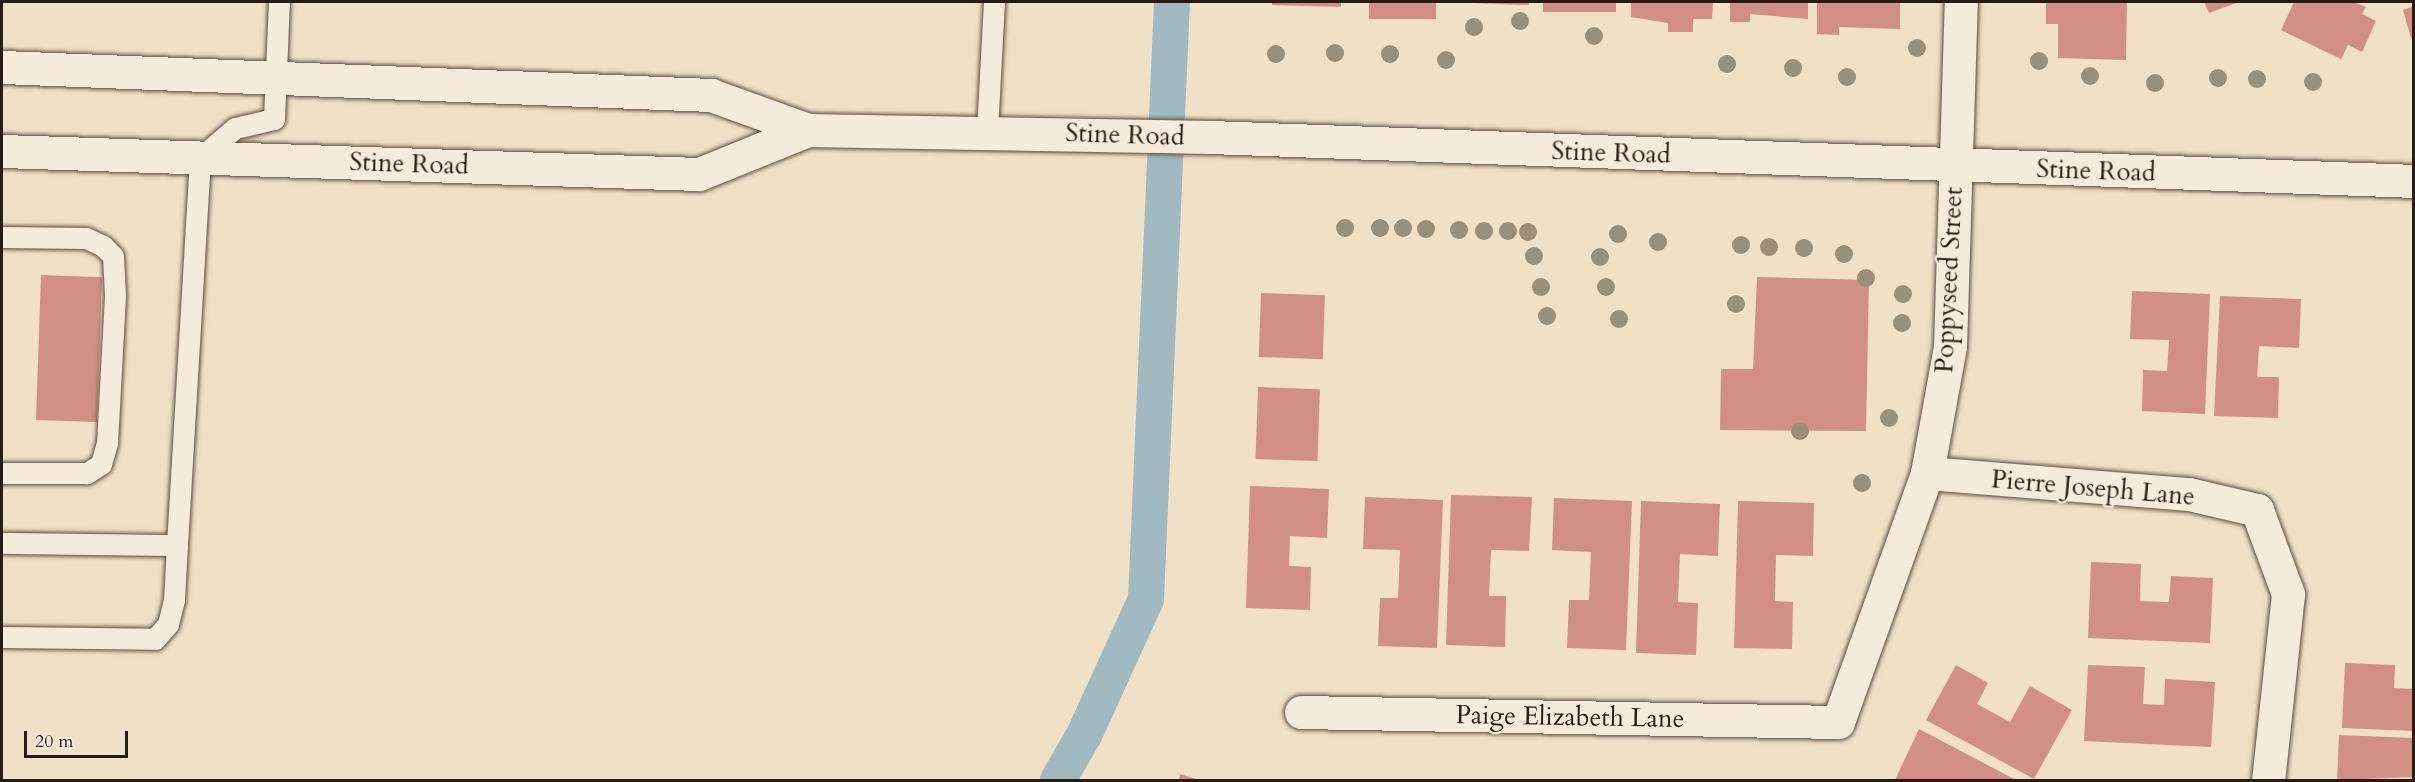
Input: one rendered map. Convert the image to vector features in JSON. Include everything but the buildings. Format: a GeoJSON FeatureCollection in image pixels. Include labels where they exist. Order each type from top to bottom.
{"type":"FeatureCollection","features":[{"type":"Feature","properties":{"kind":"main road","name":"Poppyseed Street"},"geometry":{"type":"LineString","coordinates":[[1838,722],[1927,472],[1950,346],[1961,2]]}},
{"type":"Feature","properties":{"kind":"main road","name":"Stine Road"},"geometry":{"type":"LineString","coordinates":[[2,67],[711,95],[808,130],[991,131],[1210,137],[2414,181]]}},
{"type":"Feature","properties":{"kind":"main road","name":"Stine Road"},"geometry":{"type":"LineString","coordinates":[[2,151],[699,174],[808,130]]}},
{"type":"Feature","properties":{"kind":"main road","name":"Pierre Joseph Lane"},"geometry":{"type":"LineString","coordinates":[[1927,472],[2189,494],[2257,510],[2288,594],[2268,780]]}},
{"type":"Feature","properties":{"kind":"main road","name":"Paige Elizabeth Lane"},"geometry":{"type":"LineString","coordinates":[[1301,712],[1838,722]]}},
{"type":"Feature","properties":{"kind":"lane"},"geometry":{"type":"LineString","coordinates":[[2,637],[155,639],[168,624],[174,600],[200,158],[235,128],[274,119],[279,2]]}},
{"type":"Feature","properties":{"kind":"lane"},"geometry":{"type":"LineString","coordinates":[[991,131],[994,2]]}},
{"type":"Feature","properties":{"kind":"lane"},"geometry":{"type":"LineString","coordinates":[[2,237],[86,238],[103,246],[113,256],[115,296],[107,443],[102,464],[87,473],[2,474]]}},
{"type":"Feature","properties":{"kind":"lane"},"geometry":{"type":"LineString","coordinates":[[2,543],[177,545]]}},
{"type":"Feature","properties":{"kind":"waterway"},"geometry":{"type":"LineString","coordinates":[[1058,780],[1085,733],[1146,599],[1172,2]]}}]}
